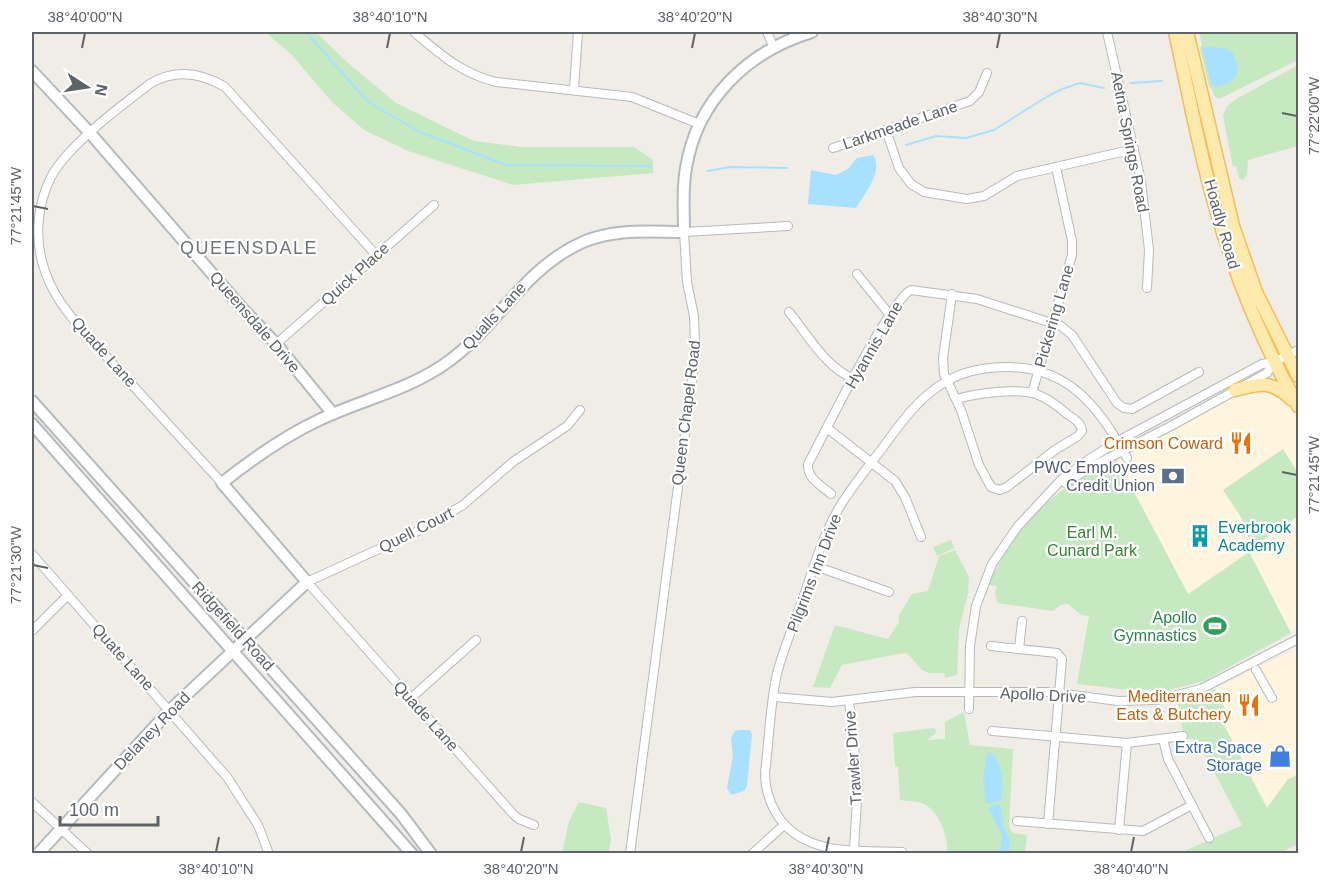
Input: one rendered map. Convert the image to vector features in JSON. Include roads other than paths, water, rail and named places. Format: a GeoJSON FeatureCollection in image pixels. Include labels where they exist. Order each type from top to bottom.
{"type":"FeatureCollection","features":[{"type":"Feature","properties":{"kind":"main road","name":"Hoadly Road"},"geometry":{"type":"LineString","coordinates":[[1175,32],[1209,184],[1227,246],[1254,319],[1274,362],[1299,406]]}},
{"type":"Feature","properties":{"kind":"main road","name":"Hoadly Road"},"geometry":{"type":"LineString","coordinates":[[1187,32],[1221,182],[1235,232],[1256,292],[1293,353],[1299,376]]}},
{"type":"Feature","properties":{"kind":"main road"},"geometry":{"type":"LineString","coordinates":[[1274,362],[1288,370],[1299,391]]}},
{"type":"Feature","properties":{"kind":"main road"},"geometry":{"type":"LineString","coordinates":[[1235,390],[1256,384],[1270,385],[1282,391],[1299,406]]}},
{"type":"Feature","properties":{"kind":"street"},"geometry":{"type":"LineString","coordinates":[[414,32],[456,67],[482,78],[496,82],[632,97],[699,124]]}},
{"type":"Feature","properties":{"kind":"street"},"geometry":{"type":"LineString","coordinates":[[574,89],[579,32]]}},
{"type":"Feature","properties":{"kind":"street"},"geometry":{"type":"LineString","coordinates":[[767,32],[773,46]]}},
{"type":"Feature","properties":{"kind":"street","name":"Queen Chapel Road"},"geometry":{"type":"LineString","coordinates":[[630,854],[693,372],[694,316],[687,282],[684,232],[684,178],[689,151],[708,108],[734,75],[773,46],[812,32]]}},
{"type":"Feature","properties":{"kind":"street","name":"Aetna Springs Road"},"geometry":{"type":"LineString","coordinates":[[1107,32],[1141,181],[1149,250],[1147,288]]}},
{"type":"Feature","properties":{"kind":"street","name":"Queensdale Drive"},"geometry":{"type":"LineString","coordinates":[[32,70],[276,344],[333,414]]}},
{"type":"Feature","properties":{"kind":"street","name":"Quade Lane"},"geometry":{"type":"LineString","coordinates":[[376,255],[225,87],[197,75],[185,73],[159,79],[136,94],[70,151],[52,175],[35,218],[45,273],[62,304],[514,815],[534,825]]}},
{"type":"Feature","properties":{"kind":"street","name":"Larkmeade Lane"},"geometry":{"type":"LineString","coordinates":[[833,148],[970,101],[979,92],[987,73]]}},
{"type":"Feature","properties":{"kind":"street"},"geometry":{"type":"LineString","coordinates":[[886,130],[902,173],[911,184],[924,192],[967,199],[989,194],[1017,176],[1134,149]]}},
{"type":"Feature","properties":{"kind":"street","name":"Pickering Lane"},"geometry":{"type":"LineString","coordinates":[[1032,393],[1070,264],[1072,248],[1056,167]]}},
{"type":"Feature","properties":{"kind":"street","name":"Quick Place"},"geometry":{"type":"LineString","coordinates":[[276,344],[434,205]]}},
{"type":"Feature","properties":{"kind":"street","name":"Qualls Lane"},"geometry":{"type":"LineString","coordinates":[[222,483],[283,440],[318,420],[392,391],[425,376],[449,361],[480,334],[527,281],[582,242],[623,233],[788,226]]}},
{"type":"Feature","properties":{"kind":"street"},"geometry":{"type":"LineString","coordinates":[[857,274],[890,315]]}},
{"type":"Feature","properties":{"kind":"street","name":"Hyannis Lane"},"geometry":{"type":"LineString","coordinates":[[831,494],[810,477],[807,469],[827,428],[890,315],[902,297],[911,290],[977,299],[1061,326],[1072,335],[1117,403],[1124,408],[1132,409],[1199,372]]}},
{"type":"Feature","properties":{"kind":"street"},"geometry":{"type":"LineString","coordinates":[[952,294],[943,366],[984,477],[991,487],[999,490],[1007,487],[1082,431],[1079,423],[1048,400],[1032,393],[978,394],[957,399]]}},
{"type":"Feature","properties":{"kind":"street"},"geometry":{"type":"LineString","coordinates":[[789,312],[832,366],[854,379]]}},
{"type":"Feature","properties":{"kind":"street"},"geometry":{"type":"LineString","coordinates":[[969,709],[970,636],[981,589],[992,564],[1026,516],[1071,472],[1118,441],[1262,364],[1274,362],[1293,353]]}},
{"type":"Feature","properties":{"kind":"street"},"geometry":{"type":"LineString","coordinates":[[1047,496],[1083,471],[1125,454],[1267,372],[1274,362]]}},
{"type":"Feature","properties":{"kind":"street","name":"Pilgrims Inn Drive"},"geometry":{"type":"LineString","coordinates":[[902,852],[854,850],[810,843],[784,825],[772,805],[765,779],[777,671],[828,530],[840,507],[915,407],[947,381],[982,369],[1013,367],[1038,371],[1067,384],[1089,401],[1106,420],[1125,454]]}},
{"type":"Feature","properties":{"kind":"street","name":"Ridgefield Road"},"geometry":{"type":"LineString","coordinates":[[32,401],[401,814],[431,854]]}},
{"type":"Feature","properties":{"kind":"street","name":"Quell Court"},"geometry":{"type":"LineString","coordinates":[[246,640],[307,582],[418,531],[458,508],[514,461],[563,430],[571,423],[579,410]]}},
{"type":"Feature","properties":{"kind":"street","name":"Ridgefield Road"},"geometry":{"type":"LineString","coordinates":[[32,424],[412,854]]}},
{"type":"Feature","properties":{"kind":"street"},"geometry":{"type":"LineString","coordinates":[[827,428],[895,481],[921,537]]}},
{"type":"Feature","properties":{"kind":"street","name":"Quate Lane"},"geometry":{"type":"LineString","coordinates":[[32,554],[227,777],[258,825],[269,854]]}},
{"type":"Feature","properties":{"kind":"street"},"geometry":{"type":"LineString","coordinates":[[815,566],[889,592]]}},
{"type":"Feature","properties":{"kind":"street"},"geometry":{"type":"LineString","coordinates":[[32,631],[68,595]]}},
{"type":"Feature","properties":{"kind":"street"},"geometry":{"type":"LineString","coordinates":[[1019,649],[1022,621]]}},
{"type":"Feature","properties":{"kind":"street"},"geometry":{"type":"LineString","coordinates":[[411,698],[476,639]]}},
{"type":"Feature","properties":{"kind":"street","name":"Apollo Drive"},"geometry":{"type":"LineString","coordinates":[[774,697],[823,702],[849,701],[904,693],[1059,693],[1143,702],[1173,698],[1201,689],[1299,639]]}},
{"type":"Feature","properties":{"kind":"street","name":"Delaney Road"},"geometry":{"type":"LineString","coordinates":[[38,854],[170,710],[246,640]]}},
{"type":"Feature","properties":{"kind":"street"},"geometry":{"type":"LineString","coordinates":[[991,646],[1057,653],[1061,656],[1063,664],[1048,824]]}},
{"type":"Feature","properties":{"kind":"street"},"geometry":{"type":"LineString","coordinates":[[1256,670],[1272,698]]}},
{"type":"Feature","properties":{"kind":"street","name":"Trawler Drive"},"geometry":{"type":"LineString","coordinates":[[849,701],[858,783],[854,850]]}},
{"type":"Feature","properties":{"kind":"street"},"geometry":{"type":"LineString","coordinates":[[992,732],[1127,743],[1183,736]]}},
{"type":"Feature","properties":{"kind":"street"},"geometry":{"type":"LineString","coordinates":[[1163,739],[1167,756],[1209,838]]}},
{"type":"Feature","properties":{"kind":"street"},"geometry":{"type":"LineString","coordinates":[[1119,830],[1127,743]]}},
{"type":"Feature","properties":{"kind":"street"},"geometry":{"type":"LineString","coordinates":[[32,802],[88,854]]}},
{"type":"Feature","properties":{"kind":"street"},"geometry":{"type":"LineString","coordinates":[[1017,821],[1119,830],[1145,830],[1192,805]]}},
{"type":"Feature","properties":{"kind":"street"},"geometry":{"type":"LineString","coordinates":[[752,854],[784,825]]}},
{"type":"Feature","properties":{"kind":"water"},"geometry":{"type":"Polygon","coordinates":[[[1202,48],[1225,48],[1234,54],[1238,67],[1236,76],[1222,86],[1214,87],[1211,83],[1202,48]]]}},
{"type":"Feature","properties":{"kind":"water"},"geometry":{"type":"Polygon","coordinates":[[[873,155],[876,161],[875,175],[856,208],[808,204],[811,170],[836,175],[848,169],[857,158],[873,155]]]}},
{"type":"Feature","properties":{"kind":"water"},"geometry":{"type":"Polygon","coordinates":[[[750,730],[752,734],[747,786],[744,791],[731,795],[727,788],[733,756],[731,738],[735,731],[750,730]]]}},
{"type":"Feature","properties":{"kind":"water"},"geometry":{"type":"Polygon","coordinates":[[[989,752],[1000,767],[1002,788],[1001,800],[989,804],[985,802],[983,780],[989,752]]]}},
{"type":"Feature","properties":{"kind":"water"},"geometry":{"type":"Polygon","coordinates":[[[997,804],[1001,806],[1003,826],[1010,839],[1009,853],[1000,853],[1002,834],[989,811],[989,807],[997,804]]]}},
{"type":"Feature","properties":{"kind":"waterway"},"geometry":{"type":"LineString","coordinates":[[306,32],[368,102],[420,132],[506,165],[651,166]]}},
{"type":"Feature","properties":{"kind":"waterway"},"geometry":{"type":"LineString","coordinates":[[1131,83],[1162,81]]}},
{"type":"Feature","properties":{"kind":"waterway"},"geometry":{"type":"LineString","coordinates":[[906,145],[936,136],[966,138],[994,130],[1048,96],[1080,83],[1104,88]]}},
{"type":"Feature","properties":{"kind":"waterway"},"geometry":{"type":"LineString","coordinates":[[708,171],[730,167],[787,168]]}},
{"type":"Feature","properties":{"kind":"place","name":"Crimson Coward"},"geometry":{"type":"Point","coordinates":[1241,443]}},
{"type":"Feature","properties":{"kind":"place","name":"PWC Employees Credit Union"},"geometry":{"type":"Point","coordinates":[1173,476]}},
{"type":"Feature","properties":{"kind":"place","name":"Everbrook Academy"},"geometry":{"type":"Point","coordinates":[1200,536]}},
{"type":"Feature","properties":{"kind":"place","name":"Apollo Gymnastics"},"geometry":{"type":"Point","coordinates":[1215,626]}},
{"type":"Feature","properties":{"kind":"place","name":"Mediterranean Eats & Butchery"},"geometry":{"type":"Point","coordinates":[1249,705]}},
{"type":"Feature","properties":{"kind":"place","name":"Extra Space Storage"},"geometry":{"type":"Point","coordinates":[1280,756]}},
{"type":"Feature","properties":{"kind":"district","name":"QUEENSDALE"},"geometry":{"type":"Point","coordinates":[249,248]}},
{"type":"Feature","properties":{"kind":"park label","name":"Earl M. Cunard Park"},"geometry":{"type":"Point","coordinates":[1092,541]}}]}
